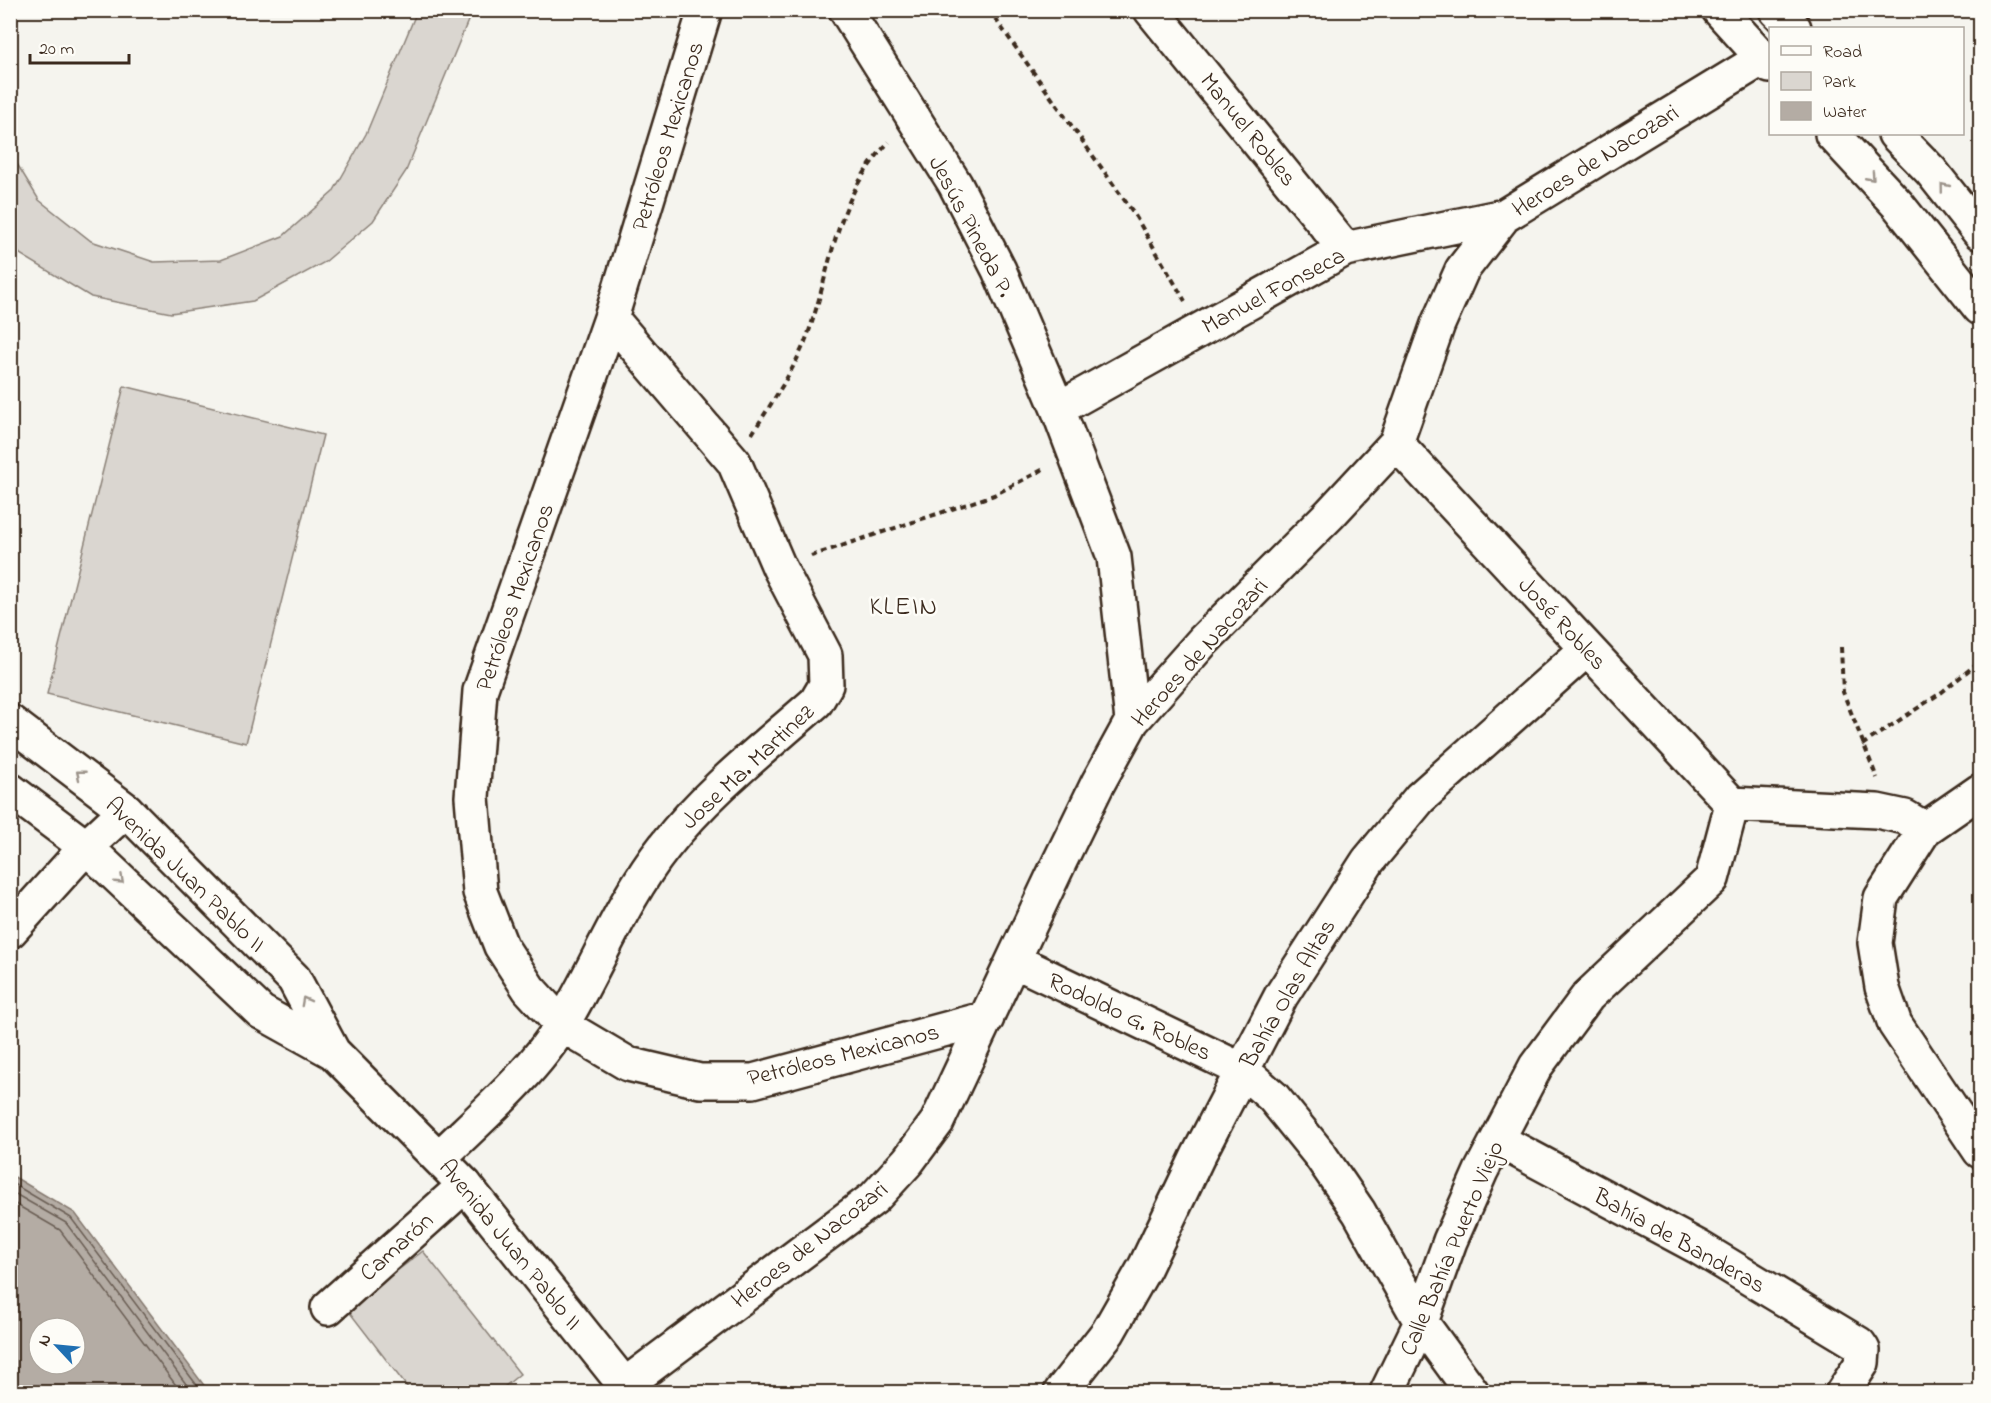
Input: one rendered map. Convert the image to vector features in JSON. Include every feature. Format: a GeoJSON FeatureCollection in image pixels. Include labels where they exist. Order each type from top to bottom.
{"type":"FeatureCollection","features":[{"type":"Feature","properties":{"kind":"street","name":"Petróleos Mexicanos"},"geometry":{"type":"LineString","coordinates":[[705,10],[611,318],[480,691],[472,797],[480,892],[501,946],[529,989],[562,1025],[628,1064],[700,1081],[753,1081],[987,1017]]}},
{"type":"Feature","properties":{"kind":"street","name":"Jesús Pineda P."},"geometry":{"type":"LineString","coordinates":[[846,10],[954,184],[999,270],[1059,409],[1073,454],[1114,557],[1132,722]]}},
{"type":"Feature","properties":{"kind":"street","name":"Manuel Robles"},"geometry":{"type":"LineString","coordinates":[[1151,10],[1345,249]]}},
{"type":"Feature","properties":{"kind":"street"},"geometry":{"type":"LineString","coordinates":[[1719,10],[1767,62]]}},
{"type":"Feature","properties":{"kind":"street"},"geometry":{"type":"LineString","coordinates":[[1776,10],[1793,27]]}},
{"type":"Feature","properties":{"kind":"street","name":"Heroes de Nacozari"},"geometry":{"type":"LineString","coordinates":[[628,1389],[874,1198],[908,1161],[937,1122],[1015,961],[1088,802],[1132,722],[1203,641],[1330,514],[1395,443],[1438,324],[1462,270],[1504,216],[1767,62]]}},
{"type":"Feature","properties":{"kind":"street"},"geometry":{"type":"LineString","coordinates":[[1833,135],[1898,206],[1980,308]]}},
{"type":"Feature","properties":{"kind":"street"},"geometry":{"type":"LineString","coordinates":[[1896,135],[1931,171],[1980,232]]}},
{"type":"Feature","properties":{"kind":"street","name":"Manuel Fonseca"},"geometry":{"type":"LineString","coordinates":[[1059,409],[1200,328],[1345,249],[1504,216]]}},
{"type":"Feature","properties":{"kind":"street","name":"Jose Ma. Martinez"},"geometry":{"type":"LineString","coordinates":[[440,1157],[514,1085],[562,1025],[616,920],[663,848],[699,805],[816,702],[826,685],[825,655],[779,567],[734,462],[611,318]]}},
{"type":"Feature","properties":{"kind":"street","name":"José Robles"},"geometry":{"type":"LineString","coordinates":[[1395,443],[1731,804]]}},
{"type":"Feature","properties":{"kind":"street","name":"Bahía Olas Altas"},"geometry":{"type":"LineString","coordinates":[[1061,1392],[1108,1332],[1139,1277],[1242,1070],[1287,986],[1328,920],[1375,852],[1420,798],[1587,649]]}},
{"type":"Feature","properties":{"kind":"street","name":"Avenida Juan Pablo II"},"geometry":{"type":"LineString","coordinates":[[10,722],[126,810],[294,979],[333,1052]]}},
{"type":"Feature","properties":{"kind":"street","name":"Avenida Juan Pablo II"},"geometry":{"type":"LineString","coordinates":[[10,790],[86,847],[261,1012],[333,1052],[440,1157],[465,1185],[628,1389]]}},
{"type":"Feature","properties":{"kind":"street"},"geometry":{"type":"LineString","coordinates":[[1980,791],[1925,829],[1881,898],[1875,942],[1880,976],[1895,1024],[1980,1151]]}},
{"type":"Feature","properties":{"kind":"street"},"geometry":{"type":"LineString","coordinates":[[1731,804],[1893,814],[1925,829]]}},
{"type":"Feature","properties":{"kind":"street","name":"Calle Bahía Puerto Viejo"},"geometry":{"type":"LineString","coordinates":[[1388,1392],[1421,1322],[1450,1241],[1536,1066],[1588,996],[1712,879],[1731,804]]}},
{"type":"Feature","properties":{"kind":"street"},"geometry":{"type":"LineString","coordinates":[[10,931],[86,847],[126,810]]}},
{"type":"Feature","properties":{"kind":"street","name":"Rodoldo G. Robles"},"geometry":{"type":"LineString","coordinates":[[1015,961],[1242,1070],[1273,1097],[1320,1155],[1359,1212],[1421,1322],[1472,1392]]}},
{"type":"Feature","properties":{"kind":"street","name":"Bahía de Banderas"},"geometry":{"type":"LineString","coordinates":[[1498,1140],[1698,1247],[1859,1344],[1863,1350],[1862,1363],[1843,1392]]}},
{"type":"Feature","properties":{"kind":"street","name":"Camarón"},"geometry":{"type":"LineString","coordinates":[[327,1308],[465,1185]]}},
{"type":"Feature","properties":{"kind":"path"},"geometry":{"type":"LineString","coordinates":[[989,10],[1133,212],[1200,328]]}},
{"type":"Feature","properties":{"kind":"path"},"geometry":{"type":"LineString","coordinates":[[734,462],[791,370],[808,334],[841,218],[849,201],[878,154],[912,119]]}},
{"type":"Feature","properties":{"kind":"path"},"geometry":{"type":"LineString","coordinates":[[779,567],[993,495],[1073,454]]}},
{"type":"Feature","properties":{"kind":"path"},"geometry":{"type":"LineString","coordinates":[[1842,647],[1843,692],[1862,745],[1893,814]]}},
{"type":"Feature","properties":{"kind":"path"},"geometry":{"type":"LineString","coordinates":[[1862,745],[1942,692],[1980,662]]}},
{"type":"Feature","properties":{"kind":"green space"},"geometry":{"type":"Polygon","coordinates":[[[417,11],[472,11],[406,171],[373,221],[325,262],[253,301],[171,313],[91,297],[20,254],[11,242],[11,154],[39,200],[91,241],[154,262],[221,260],[283,236],[333,192],[366,134],[417,11]]]}},
{"type":"Feature","properties":{"kind":"green space"},"geometry":{"type":"Polygon","coordinates":[[[124,386],[323,435],[246,743],[47,694],[124,386]]]}},
{"type":"Feature","properties":{"kind":"green space"},"geometry":{"type":"Polygon","coordinates":[[[423,1251],[520,1374],[498,1392],[411,1392],[347,1309],[423,1251]]]}},
{"type":"Feature","properties":{"kind":"water"},"geometry":{"type":"Polygon","coordinates":[[[11,1175],[75,1213],[209,1392],[11,1392],[11,1175]]]}},
{"type":"Feature","properties":{"kind":"district","name":"KLEIN"},"geometry":{"type":"Point","coordinates":[904,605]}}]}
